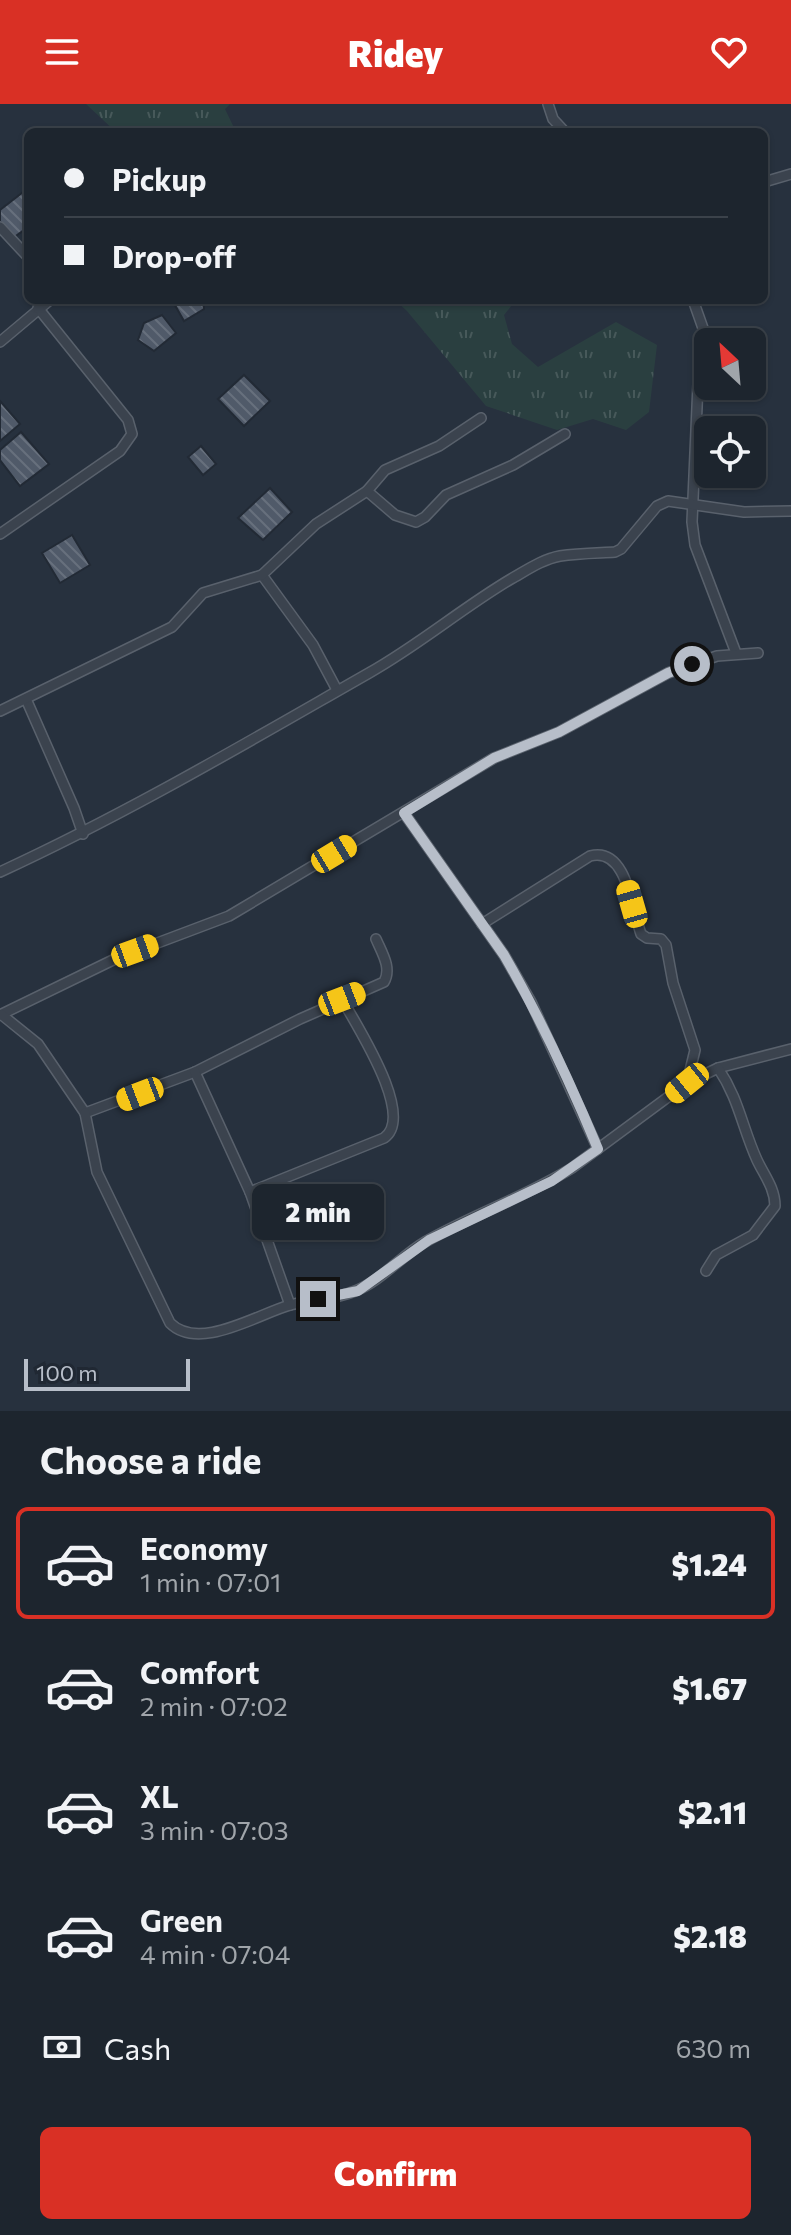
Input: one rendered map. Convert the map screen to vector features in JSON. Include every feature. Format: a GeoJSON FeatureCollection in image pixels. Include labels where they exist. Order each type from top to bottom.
{"type":"FeatureCollection","features":[{"type":"Feature","properties":{"kind":"street"},"geometry":{"type":"LineString","coordinates":[[548,104],[553,119],[561,128]]}},
{"type":"Feature","properties":{"kind":"street"},"geometry":{"type":"LineString","coordinates":[[768,181],[791,174]]}},
{"type":"Feature","properties":{"kind":"street"},"geometry":{"type":"LineString","coordinates":[[0,227],[24,253]]}},
{"type":"Feature","properties":{"kind":"street"},"geometry":{"type":"LineString","coordinates":[[0,342],[44,304]]}},
{"type":"Feature","properties":{"kind":"street"},"geometry":{"type":"LineString","coordinates":[[695,304],[704,331],[691,502],[695,545],[736,653]]}},
{"type":"Feature","properties":{"kind":"street"},"geometry":{"type":"LineString","coordinates":[[0,534],[120,451],[132,434],[128,420],[38,308]]}},
{"type":"Feature","properties":{"kind":"street"},"geometry":{"type":"LineString","coordinates":[[0,711],[172,627],[203,593],[262,575],[316,524],[367,491],[385,470],[439,446],[481,418]]}},
{"type":"Feature","properties":{"kind":"street"},"geometry":{"type":"LineString","coordinates":[[367,491],[400,519],[416,522],[446,495],[513,465],[565,434]]}},
{"type":"Feature","properties":{"kind":"street"},"geometry":{"type":"LineString","coordinates":[[0,872],[83,834],[191,776],[391,660],[472,602],[538,564],[559,556],[615,552],[627,544],[657,506],[668,501],[744,512],[791,511]]}},
{"type":"Feature","properties":{"kind":"street"},"geometry":{"type":"LineString","coordinates":[[262,575],[313,645],[337,690]]}},
{"type":"Feature","properties":{"kind":"street"},"geometry":{"type":"LineString","coordinates":[[758,653],[717,656],[668,673],[559,732],[494,758],[229,916],[115,959],[1,1015],[38,1044],[85,1113],[97,1172],[165,1314],[177,1330],[207,1333],[226,1330],[290,1305],[358,1291],[429,1240],[552,1181],[687,1083],[718,1068],[791,1049]]}},
{"type":"Feature","properties":{"kind":"street"},"geometry":{"type":"LineString","coordinates":[[26,699],[83,834]]}},
{"type":"Feature","properties":{"kind":"street"},"geometry":{"type":"LineString","coordinates":[[404,813],[482,924],[531,1002],[598,1149]]}},
{"type":"Feature","properties":{"kind":"street"},"geometry":{"type":"LineString","coordinates":[[482,924],[590,856],[599,853],[606,855],[619,865],[641,934],[647,938],[661,939],[666,945],[673,983],[695,1050],[687,1083]]}},
{"type":"Feature","properties":{"kind":"street"},"geometry":{"type":"LineString","coordinates":[[85,1113],[195,1072],[342,999],[378,985],[387,978],[387,966],[376,939]]}},
{"type":"Feature","properties":{"kind":"street"},"geometry":{"type":"LineString","coordinates":[[250,1192],[384,1138],[392,1131],[395,1119],[381,1072],[342,999]]}},
{"type":"Feature","properties":{"kind":"street"},"geometry":{"type":"LineString","coordinates":[[706,1271],[716,1255],[745,1241],[759,1229],[772,1212],[775,1200],[739,1105],[718,1068]]}},
{"type":"Feature","properties":{"kind":"street"},"geometry":{"type":"LineString","coordinates":[[195,1072],[250,1192],[290,1305]]}},
{"type":"Feature","properties":{"kind":"green space"},"geometry":{"type":"Polygon","coordinates":[[[86,104],[230,104],[225,109],[234,128],[112,128],[86,104]]]}},
{"type":"Feature","properties":{"kind":"green space"},"geometry":{"type":"Polygon","coordinates":[[[399,304],[513,304],[504,315],[512,344],[538,367],[616,322],[657,345],[649,412],[626,430],[593,419],[557,430],[486,406],[399,304]]]}},
{"type":"Feature","properties":{"kind":"building"},"geometry":{"type":"Polygon","coordinates":[[[24,191],[24,230],[13,238],[0,221],[0,210],[24,191]]]}},
{"type":"Feature","properties":{"kind":"building"},"geometry":{"type":"Polygon","coordinates":[[[174,304],[203,304],[204,309],[184,321],[174,304]]]}},
{"type":"Feature","properties":{"kind":"building"},"geometry":{"type":"Polygon","coordinates":[[[162,315],[176,333],[154,351],[138,340],[144,323],[162,315]]]}},
{"type":"Feature","properties":{"kind":"building"},"geometry":{"type":"Polygon","coordinates":[[[244,375],[270,401],[244,426],[218,399],[244,375]]]}},
{"type":"Feature","properties":{"kind":"building"},"geometry":{"type":"Polygon","coordinates":[[[0,401],[20,424],[0,441],[0,401]]]}},
{"type":"Feature","properties":{"kind":"building"},"geometry":{"type":"Polygon","coordinates":[[[21,432],[49,464],[20,486],[0,460],[0,450],[21,432]]]}},
{"type":"Feature","properties":{"kind":"building"},"geometry":{"type":"Polygon","coordinates":[[[201,446],[216,464],[203,475],[188,457],[201,446]]]}},
{"type":"Feature","properties":{"kind":"building"},"geometry":{"type":"Polygon","coordinates":[[[270,488],[292,512],[263,540],[238,518],[270,488]]]}},
{"type":"Feature","properties":{"kind":"building"},"geometry":{"type":"Polygon","coordinates":[[[72,535],[90,565],[60,583],[42,553],[72,535]]]}},
{"type":"Feature","properties":{"kind":"route"},"geometry":{"type":"LineString","coordinates":[[318,1299],[358,1291],[417,1247],[552,1181],[598,1149],[531,1002],[504,955],[404,813],[494,758],[559,732],[668,673],[692,664]]}}]}
